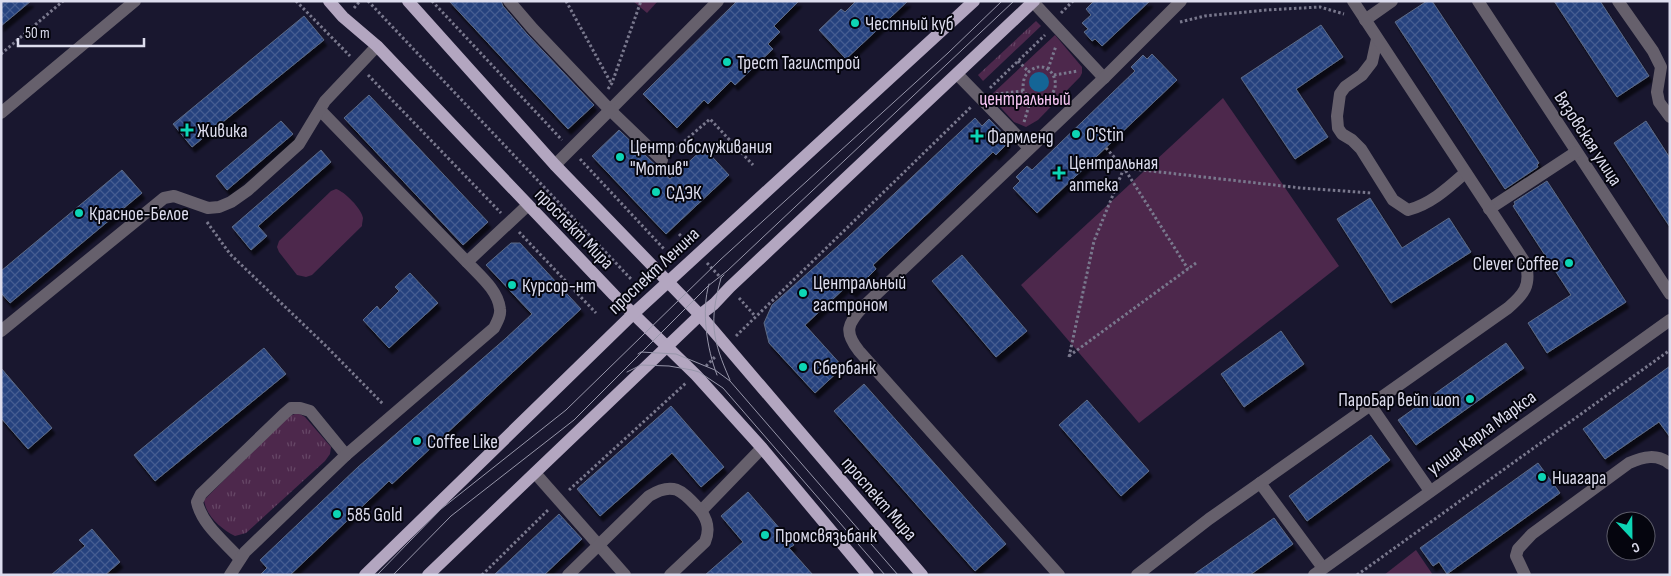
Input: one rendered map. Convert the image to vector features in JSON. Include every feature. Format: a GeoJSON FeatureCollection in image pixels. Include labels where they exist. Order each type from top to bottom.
{"type":"FeatureCollection","features":[{"type":"Feature","properties":{"kind":"main road","name":"проспект Мира"},"geometry":{"type":"LineString","coordinates":[[330,1],[343,17],[376,46],[633,314],[696,374],[762,448],[868,575]]}},
{"type":"Feature","properties":{"kind":"main road","name":"проспект Мира"},"geometry":{"type":"LineString","coordinates":[[408,1],[555,165],[700,315],[726,348],[922,575]]}},
{"type":"Feature","properties":{"kind":"main road","name":"проспект Ленина"},"geometry":{"type":"LineString","coordinates":[[366,575],[633,314],[974,1]]}},
{"type":"Feature","properties":{"kind":"main road"},"geometry":{"type":"LineString","coordinates":[[428,575],[700,315],[714,304],[1033,2]]}},
{"type":"Feature","properties":{"kind":"street"},"geometry":{"type":"LineString","coordinates":[[1,113],[135,1]]}},
{"type":"Feature","properties":{"kind":"street"},"geometry":{"type":"LineString","coordinates":[[509,1],[600,100],[662,160]]}},
{"type":"Feature","properties":{"kind":"street"},"geometry":{"type":"LineString","coordinates":[[555,165],[718,1]]}},
{"type":"Feature","properties":{"kind":"street"},"geometry":{"type":"LineString","coordinates":[[1059,575],[860,351],[852,341],[848,330],[852,319],[863,307],[1029,148],[1100,73],[1181,1]]}},
{"type":"Feature","properties":{"kind":"street"},"geometry":{"type":"LineString","coordinates":[[1137,575],[1209,519],[1508,308],[1520,297],[1527,286],[1526,264],[1353,1]]}},
{"type":"Feature","properties":{"kind":"street"},"geometry":{"type":"LineString","coordinates":[[1366,20],[1392,1]]}},
{"type":"Feature","properties":{"kind":"street","name":"Вязовская улица"},"geometry":{"type":"LineString","coordinates":[[1478,1],[1670,294]]}},
{"type":"Feature","properties":{"kind":"street"},"geometry":{"type":"LineString","coordinates":[[1618,1],[1652,50],[1660,67],[1657,92],[1659,102],[1670,118]]}},
{"type":"Feature","properties":{"kind":"street"},"geometry":{"type":"LineString","coordinates":[[1033,2],[1052,25],[1100,73]]}},
{"type":"Feature","properties":{"kind":"street"},"geometry":{"type":"LineString","coordinates":[[1377,40],[1372,62],[1362,75],[1345,87],[1340,94],[1337,116],[1338,128],[1342,134],[1352,140],[1360,149],[1393,200],[1408,210],[1419,208],[1440,195],[1465,172]]}},
{"type":"Feature","properties":{"kind":"street"},"geometry":{"type":"LineString","coordinates":[[1,330],[164,198],[181,197],[208,208],[219,207],[231,202],[248,190],[299,144],[325,100],[376,46]]}},
{"type":"Feature","properties":{"kind":"street"},"geometry":{"type":"LineString","coordinates":[[957,74],[1029,148]]}},
{"type":"Feature","properties":{"kind":"street"},"geometry":{"type":"LineString","coordinates":[[230,575],[245,552],[346,455],[494,328],[500,316],[496,297],[484,279],[320,110]]}},
{"type":"Feature","properties":{"kind":"street"},"geometry":{"type":"LineString","coordinates":[[1489,209],[1576,152]]}},
{"type":"Feature","properties":{"kind":"street"},"geometry":{"type":"LineString","coordinates":[[467,262],[528,205]]}},
{"type":"Feature","properties":{"kind":"street","name":"улица Карла Маркса"},"geometry":{"type":"LineString","coordinates":[[1318,571],[1670,320]]}},
{"type":"Feature","properties":{"kind":"street"},"geometry":{"type":"LineString","coordinates":[[1371,406],[1430,491]]}},
{"type":"Feature","properties":{"kind":"street"},"geometry":{"type":"LineString","coordinates":[[240,559],[207,523],[199,510],[196,502],[201,494],[292,408],[300,408],[310,412],[346,455]]}},
{"type":"Feature","properties":{"kind":"street"},"geometry":{"type":"LineString","coordinates":[[701,511],[762,448]]}},
{"type":"Feature","properties":{"kind":"street"},"geometry":{"type":"LineString","coordinates":[[1525,575],[1516,556],[1518,549],[1532,534],[1629,463],[1644,457],[1657,457],[1670,464]]}},
{"type":"Feature","properties":{"kind":"street"},"geometry":{"type":"LineString","coordinates":[[535,473],[625,575]]}},
{"type":"Feature","properties":{"kind":"street"},"geometry":{"type":"LineString","coordinates":[[1260,483],[1318,571]]}},
{"type":"Feature","properties":{"kind":"street"},"geometry":{"type":"LineString","coordinates":[[568,575],[649,496],[662,488],[676,489],[687,496],[707,519],[708,535],[705,542],[670,575]]}},
{"type":"Feature","properties":{"kind":"path"},"geometry":{"type":"LineString","coordinates":[[1,54],[63,1]]}},
{"type":"Feature","properties":{"kind":"path"},"geometry":{"type":"LineString","coordinates":[[296,1],[596,313]]}},
{"type":"Feature","properties":{"kind":"path"},"geometry":{"type":"LineString","coordinates":[[368,1],[631,279]]}},
{"type":"Feature","properties":{"kind":"path"},"geometry":{"type":"LineString","coordinates":[[432,1],[664,249]]}},
{"type":"Feature","properties":{"kind":"path"},"geometry":{"type":"LineString","coordinates":[[566,1],[612,84]]}},
{"type":"Feature","properties":{"kind":"path"},"geometry":{"type":"LineString","coordinates":[[600,100],[612,84],[641,1]]}},
{"type":"Feature","properties":{"kind":"path"},"geometry":{"type":"LineString","coordinates":[[482,575],[559,500],[726,348],[755,316],[1018,61],[1073,1]]}},
{"type":"Feature","properties":{"kind":"path"},"geometry":{"type":"LineString","coordinates":[[1179,22],[1205,16],[1320,7],[1366,20]]}},
{"type":"Feature","properties":{"kind":"path"},"geometry":{"type":"LineString","coordinates":[[1048,69],[1056,43],[1052,25]]}},
{"type":"Feature","properties":{"kind":"path"},"geometry":{"type":"LineString","coordinates":[[1018,61],[1029,72]]}},
{"type":"Feature","properties":{"kind":"path"},"geometry":{"type":"LineString","coordinates":[[990,88],[996,94],[1023,91],[1031,98],[1040,100],[1048,97],[1055,90],[1054,74],[1048,69],[1038,67],[1025,76],[1023,91]]}},
{"type":"Feature","properties":{"kind":"path"},"geometry":{"type":"LineString","coordinates":[[1054,74],[1100,73]]}},
{"type":"Feature","properties":{"kind":"path"},"geometry":{"type":"LineString","coordinates":[[1020,138],[1031,98]]}},
{"type":"Feature","properties":{"kind":"path"},"geometry":{"type":"LineString","coordinates":[[662,160],[710,119],[753,164]]}},
{"type":"Feature","properties":{"kind":"path"},"geometry":{"type":"LineString","coordinates":[[1106,148],[1124,168],[1188,269]]}},
{"type":"Feature","properties":{"kind":"path"},"geometry":{"type":"LineString","coordinates":[[1124,168],[1300,188],[1374,193],[1385,186]]}},
{"type":"Feature","properties":{"kind":"path"},"geometry":{"type":"LineString","coordinates":[[1124,168],[1094,241],[1069,356],[1196,263]]}},
{"type":"Feature","properties":{"kind":"path"},"geometry":{"type":"LineString","coordinates":[[194,203],[230,254],[326,346],[393,415]]}},
{"type":"Feature","properties":{"kind":"path"},"geometry":{"type":"LineString","coordinates":[[679,234],[755,316]]}},
{"type":"Feature","properties":{"kind":"path"},"geometry":{"type":"LineString","coordinates":[[1357,575],[1670,350]]}},
{"type":"Feature","properties":{"kind":"green space"},"geometry":{"type":"Polygon","coordinates":[[[633,1],[658,1],[647,13],[633,1]]]}},
{"type":"Feature","properties":{"kind":"green space"},"geometry":{"type":"Polygon","coordinates":[[[1036,21],[1041,26],[983,81],[978,75],[1036,21]]]}},
{"type":"Feature","properties":{"kind":"green space","name":"центральный"},"geometry":{"type":"Polygon","coordinates":[[[1055,35],[1082,67],[1082,73],[1038,120],[1026,127],[1014,122],[990,96],[1055,35]]]}},
{"type":"Feature","properties":{"kind":"green space"},"geometry":{"type":"Polygon","coordinates":[[[1223,98],[1339,266],[1139,423],[1021,285],[1223,98]]]}},
{"type":"Feature","properties":{"kind":"green space"},"geometry":{"type":"Polygon","coordinates":[[[336,189],[356,205],[362,214],[362,226],[312,275],[306,277],[297,275],[279,252],[277,247],[279,241],[331,191],[336,189]]]}},
{"type":"Feature","properties":{"kind":"green space"},"geometry":{"type":"Polygon","coordinates":[[[298,413],[305,417],[331,447],[330,454],[325,461],[246,533],[235,536],[225,530],[211,517],[204,500],[289,416],[298,413]]]}},
{"type":"Feature","properties":{"kind":"green space"},"geometry":{"type":"Polygon","coordinates":[[[1416,550],[1433,575],[1384,575],[1416,550]]]}},
{"type":"Feature","properties":{"kind":"water","name":"центральный"},"geometry":{"type":"Polygon","coordinates":[[[1039,72],[1046,75],[1049,82],[1046,89],[1039,92],[1032,89],[1029,82],[1032,75],[1039,72]]]}},
{"type":"Feature","properties":{"kind":"building"},"geometry":{"type":"Polygon","coordinates":[[[1,1],[31,1],[1,26],[1,1]]]}},
{"type":"Feature","properties":{"kind":"building"},"geometry":{"type":"Polygon","coordinates":[[[449,1],[501,1],[503,6],[527,34],[594,105],[568,129],[449,1]]]}},
{"type":"Feature","properties":{"kind":"building"},"geometry":{"type":"Polygon","coordinates":[[[737,1],[799,1],[774,26],[780,32],[768,44],[773,49],[735,85],[731,81],[708,104],[704,100],[677,128],[643,94],[737,1]]]}},
{"type":"Feature","properties":{"kind":"building"},"geometry":{"type":"Polygon","coordinates":[[[856,1],[908,1],[846,59],[819,30],[841,9],[845,12],[856,1]]]}},
{"type":"Feature","properties":{"kind":"building"},"geometry":{"type":"Polygon","coordinates":[[[1094,1],[1150,1],[1102,46],[1095,39],[1092,41],[1084,32],[1088,29],[1082,23],[1091,15],[1086,9],[1094,1]]]}},
{"type":"Feature","properties":{"kind":"building"},"geometry":{"type":"Polygon","coordinates":[[[1427,1],[1432,1],[1539,163],[1538,167],[1505,189],[1395,22],[1427,1]]]}},
{"type":"Feature","properties":{"kind":"building"},"geometry":{"type":"Polygon","coordinates":[[[1554,1],[1600,1],[1649,76],[1617,97],[1554,1]]]}},
{"type":"Feature","properties":{"kind":"building"},"geometry":{"type":"Polygon","coordinates":[[[304,16],[324,40],[192,147],[173,124],[304,16]]]}},
{"type":"Feature","properties":{"kind":"building"},"geometry":{"type":"Polygon","coordinates":[[[1321,25],[1343,57],[1296,89],[1328,137],[1295,159],[1241,78],[1321,25]]]}},
{"type":"Feature","properties":{"kind":"building"},"geometry":{"type":"Polygon","coordinates":[[[1152,54],[1177,80],[1037,213],[1013,188],[1020,181],[1016,177],[1027,166],[1032,170],[1135,71],[1131,67],[1143,55],[1147,59],[1152,54]]]}},
{"type":"Feature","properties":{"kind":"building"},"geometry":{"type":"Polygon","coordinates":[[[369,95],[488,222],[463,245],[344,118],[369,95]]]}},
{"type":"Feature","properties":{"kind":"building"},"geometry":{"type":"Polygon","coordinates":[[[975,118],[982,126],[989,119],[1008,139],[1004,143],[1006,145],[996,155],[993,152],[873,265],[876,269],[853,292],[847,286],[805,325],[843,367],[815,393],[769,343],[764,323],[772,305],[847,238],[975,118]]]}},
{"type":"Feature","properties":{"kind":"building"},"geometry":{"type":"Polygon","coordinates":[[[281,121],[293,134],[227,190],[216,176],[281,121]]]}},
{"type":"Feature","properties":{"kind":"building"},"geometry":{"type":"Polygon","coordinates":[[[1646,121],[1670,158],[1670,227],[1614,143],[1646,121]]]}},
{"type":"Feature","properties":{"kind":"building"},"geometry":{"type":"Polygon","coordinates":[[[619,130],[670,179],[704,148],[729,175],[666,234],[592,156],[619,130]]]}},
{"type":"Feature","properties":{"kind":"building"},"geometry":{"type":"Polygon","coordinates":[[[321,150],[331,162],[258,226],[267,236],[251,250],[232,227],[321,150]]]}},
{"type":"Feature","properties":{"kind":"building"},"geometry":{"type":"Polygon","coordinates":[[[122,170],[142,193],[10,303],[1,293],[1,271],[122,170]]]}},
{"type":"Feature","properties":{"kind":"building"},"geometry":{"type":"Polygon","coordinates":[[[1547,181],[1626,302],[1547,353],[1528,323],[1571,295],[1513,206],[1514,202],[1547,181]]]}},
{"type":"Feature","properties":{"kind":"building"},"geometry":{"type":"Polygon","coordinates":[[[1370,198],[1402,248],[1449,218],[1471,252],[1391,303],[1337,219],[1370,198]]]}},
{"type":"Feature","properties":{"kind":"building"},"geometry":{"type":"Polygon","coordinates":[[[511,243],[520,243],[581,309],[392,484],[389,481],[290,575],[260,575],[267,568],[260,560],[358,467],[532,314],[486,265],[511,243]]]}},
{"type":"Feature","properties":{"kind":"building"},"geometry":{"type":"Polygon","coordinates":[[[962,255],[1027,331],[996,357],[932,281],[962,255]]]}},
{"type":"Feature","properties":{"kind":"building"},"geometry":{"type":"Polygon","coordinates":[[[410,273],[438,303],[389,348],[363,320],[377,306],[380,310],[399,291],[395,287],[410,273]]]}},
{"type":"Feature","properties":{"kind":"building"},"geometry":{"type":"Polygon","coordinates":[[[1281,331],[1304,364],[1244,407],[1221,374],[1281,331]]]}},
{"type":"Feature","properties":{"kind":"building"},"geometry":{"type":"Polygon","coordinates":[[[1506,343],[1524,368],[1416,445],[1398,420],[1506,343]]]}},
{"type":"Feature","properties":{"kind":"building"},"geometry":{"type":"Polygon","coordinates":[[[264,348],[286,374],[155,481],[134,455],[264,348]]]}},
{"type":"Feature","properties":{"kind":"building"},"geometry":{"type":"Polygon","coordinates":[[[1670,366],[1670,437],[1659,422],[1605,459],[1583,429],[1670,366]]]}},
{"type":"Feature","properties":{"kind":"building"},"geometry":{"type":"Polygon","coordinates":[[[1,368],[52,428],[28,449],[1,418],[1,368]]]}},
{"type":"Feature","properties":{"kind":"building"},"geometry":{"type":"Polygon","coordinates":[[[864,384],[1006,544],[975,571],[834,411],[864,384]]]}},
{"type":"Feature","properties":{"kind":"building"},"geometry":{"type":"Polygon","coordinates":[[[1087,400],[1149,471],[1121,496],[1059,425],[1087,400]]]}},
{"type":"Feature","properties":{"kind":"building"},"geometry":{"type":"Polygon","coordinates":[[[671,406],[724,467],[701,487],[672,453],[600,516],[577,489],[671,406]]]}},
{"type":"Feature","properties":{"kind":"building"},"geometry":{"type":"Polygon","coordinates":[[[1371,435],[1390,460],[1307,521],[1289,496],[1371,435]]]}},
{"type":"Feature","properties":{"kind":"building"},"geometry":{"type":"Polygon","coordinates":[[[1538,463],[1560,493],[1447,574],[1439,562],[1433,566],[1420,548],[1538,463]]]}},
{"type":"Feature","properties":{"kind":"building"},"geometry":{"type":"Polygon","coordinates":[[[748,492],[794,545],[789,548],[813,575],[705,575],[743,542],[721,516],[748,492]]]}},
{"type":"Feature","properties":{"kind":"building"},"geometry":{"type":"Polygon","coordinates":[[[559,514],[582,539],[544,575],[494,575],[559,514]]]}},
{"type":"Feature","properties":{"kind":"building"},"geometry":{"type":"Polygon","coordinates":[[[1274,518],[1293,544],[1250,575],[1193,575],[1274,518]]]}},
{"type":"Feature","properties":{"kind":"building"},"geometry":{"type":"Polygon","coordinates":[[[92,529],[120,562],[105,575],[51,575],[85,546],[79,540],[92,529]]]}},
{"type":"Feature","properties":{"kind":"tram line"},"geometry":{"type":"LineString","coordinates":[[377,575],[441,509],[566,410],[720,260],[948,53],[1002,1]]}},
{"type":"Feature","properties":{"kind":"tram line"},"geometry":{"type":"LineString","coordinates":[[393,575],[451,516],[574,420],[708,286],[727,271],[1014,1]]}},
{"type":"Feature","properties":{"kind":"tram line"},"geometry":{"type":"LineString","coordinates":[[724,275],[721,278],[717,293],[714,330],[719,353],[730,380]]}},
{"type":"Feature","properties":{"kind":"tram line"},"geometry":{"type":"LineString","coordinates":[[709,284],[705,306],[706,330],[710,354],[717,375]]}},
{"type":"Feature","properties":{"kind":"tram line"},"geometry":{"type":"LineString","coordinates":[[638,354],[641,352],[676,354],[715,370],[730,381],[898,575]]}},
{"type":"Feature","properties":{"kind":"tram line"},"geometry":{"type":"LineString","coordinates":[[627,372],[641,365],[669,366],[699,372],[723,388],[885,575]]}},
{"type":"Feature","properties":{"kind":"place","name":"Честный куб"},"geometry":{"type":"Point","coordinates":[855,23]}},
{"type":"Feature","properties":{"kind":"place","name":"Трест Тагилстрой"},"geometry":{"type":"Point","coordinates":[727,62]}},
{"type":"Feature","properties":{"kind":"place","name":"Живика"},"geometry":{"type":"Point","coordinates":[187,130]}},
{"type":"Feature","properties":{"kind":"place","name":"O'Stin"},"geometry":{"type":"Point","coordinates":[1076,134]}},
{"type":"Feature","properties":{"kind":"place","name":"Фармленд"},"geometry":{"type":"Point","coordinates":[977,136]}},
{"type":"Feature","properties":{"kind":"place","name":"Центр обслуживания \"Мотив\""},"geometry":{"type":"Point","coordinates":[620,157]}},
{"type":"Feature","properties":{"kind":"place","name":"Центральная аптека"},"geometry":{"type":"Point","coordinates":[1059,173]}},
{"type":"Feature","properties":{"kind":"place","name":"СДЭК"},"geometry":{"type":"Point","coordinates":[656,192]}},
{"type":"Feature","properties":{"kind":"place","name":"Красное-Белое"},"geometry":{"type":"Point","coordinates":[79,213]}},
{"type":"Feature","properties":{"kind":"place","name":"Clever Coffee"},"geometry":{"type":"Point","coordinates":[1569,263]}},
{"type":"Feature","properties":{"kind":"place","name":"Курсор-нт"},"geometry":{"type":"Point","coordinates":[512,285]}},
{"type":"Feature","properties":{"kind":"place","name":"Центральный гастроном"},"geometry":{"type":"Point","coordinates":[803,293]}},
{"type":"Feature","properties":{"kind":"place","name":"Сбербанк"},"geometry":{"type":"Point","coordinates":[803,367]}},
{"type":"Feature","properties":{"kind":"place","name":"ПароБар вейп шоп"},"geometry":{"type":"Point","coordinates":[1470,399]}},
{"type":"Feature","properties":{"kind":"place","name":"Coffee Like"},"geometry":{"type":"Point","coordinates":[417,441]}},
{"type":"Feature","properties":{"kind":"place","name":"Ниагара"},"geometry":{"type":"Point","coordinates":[1542,477]}},
{"type":"Feature","properties":{"kind":"place","name":"585 Gold"},"geometry":{"type":"Point","coordinates":[337,514]}},
{"type":"Feature","properties":{"kind":"place","name":"Промсвязьбанк"},"geometry":{"type":"Point","coordinates":[765,535]}}]}
